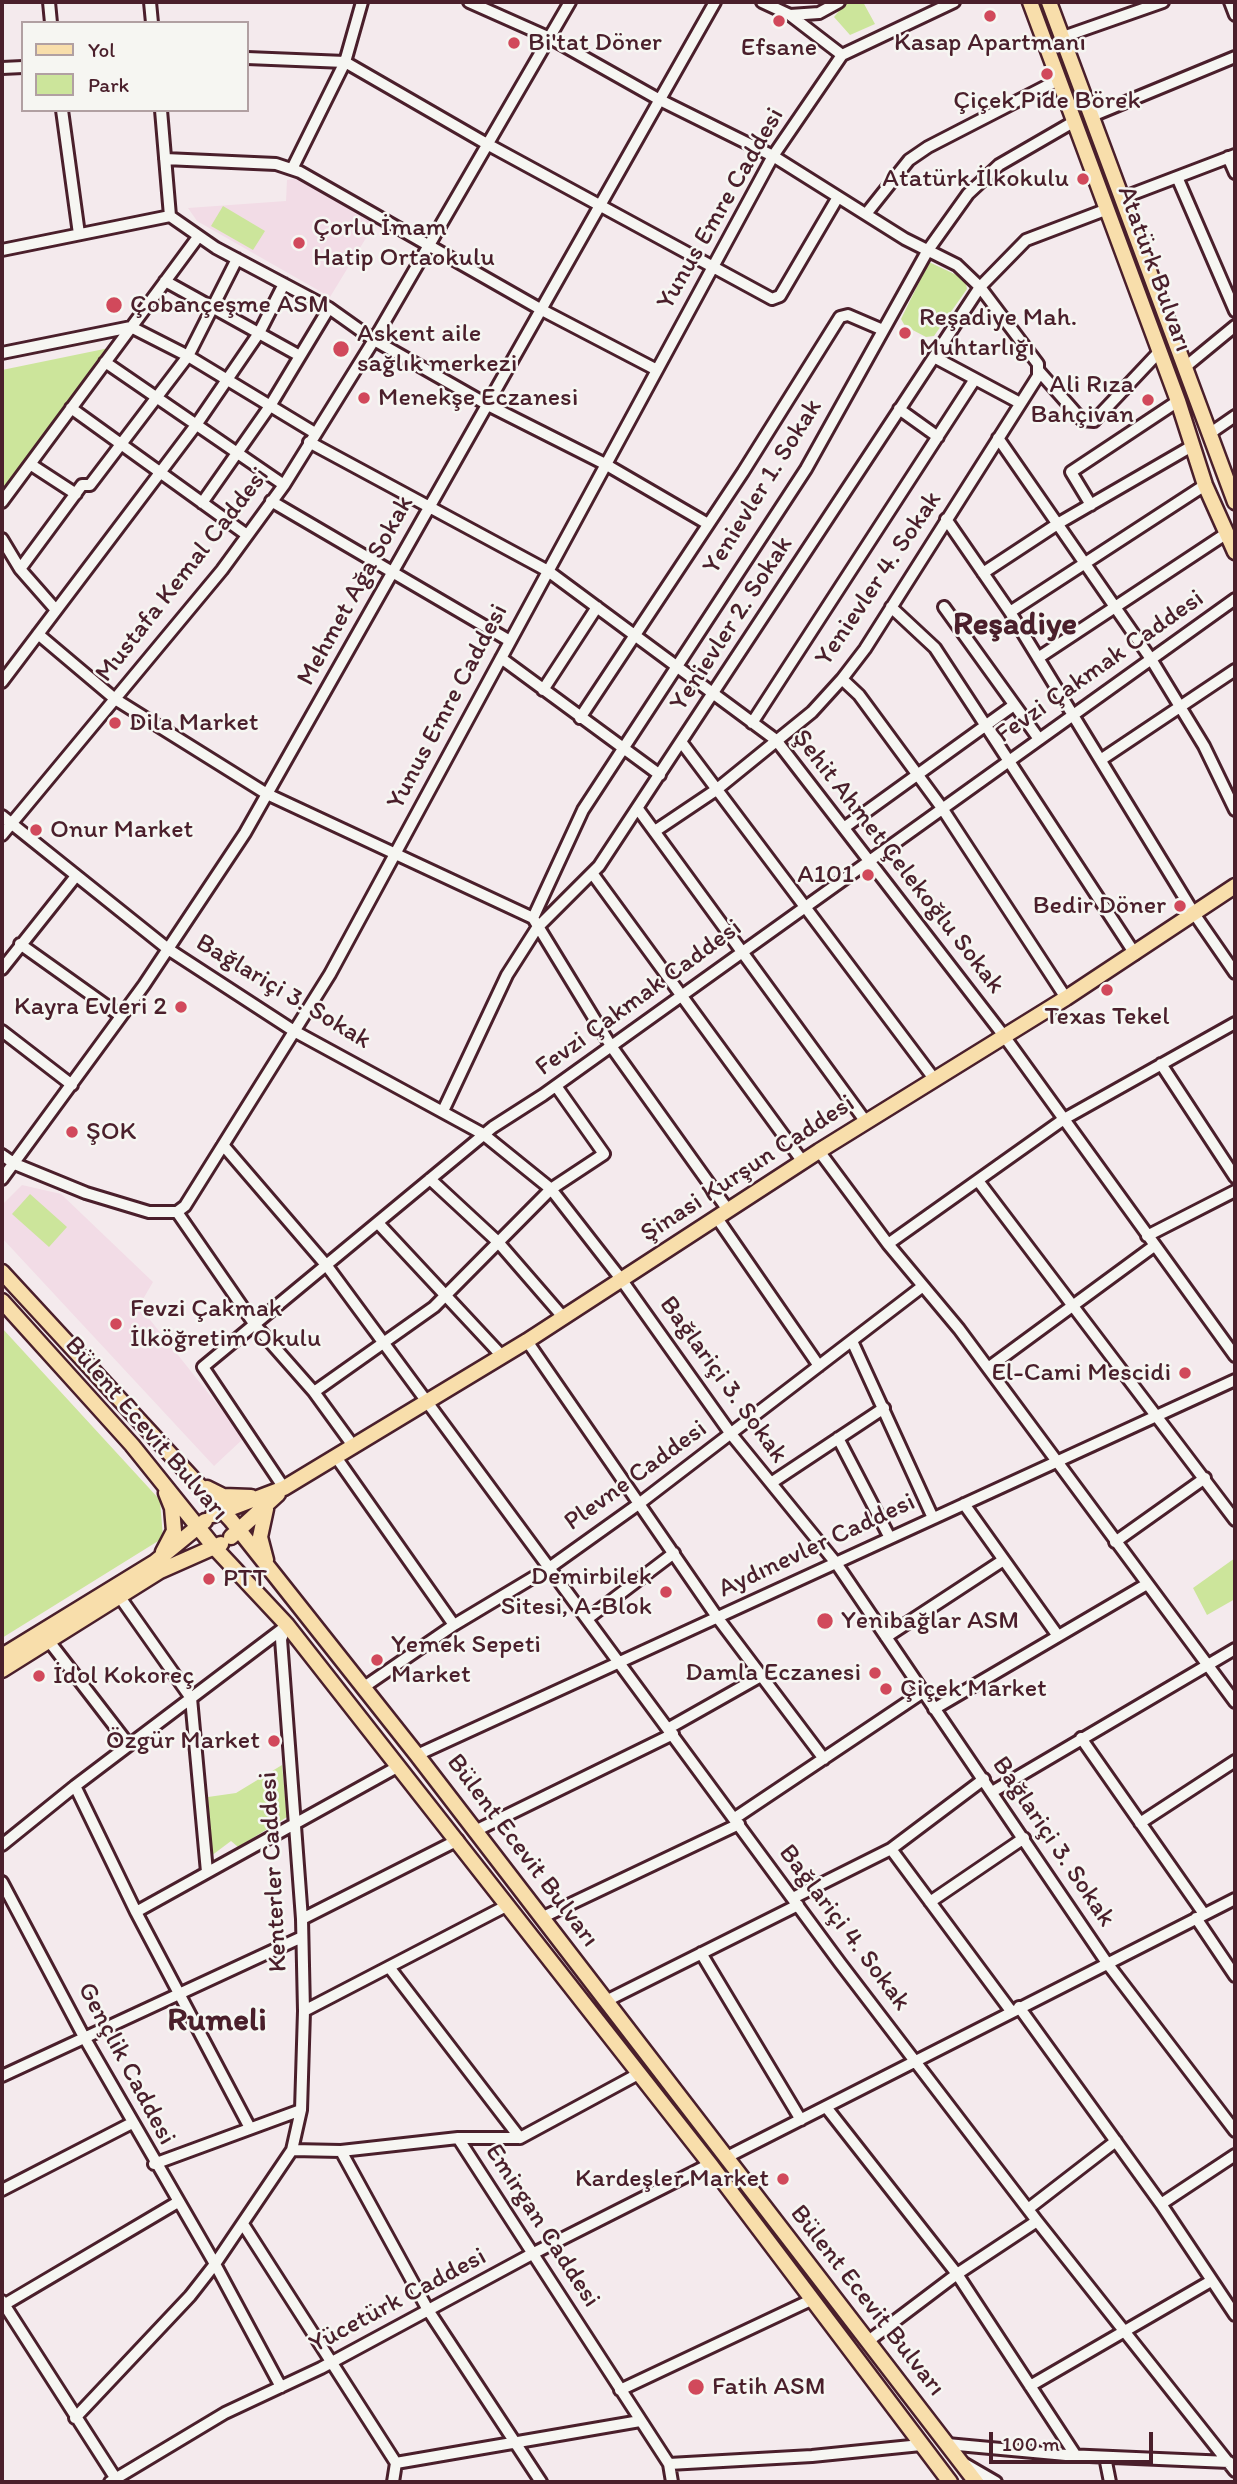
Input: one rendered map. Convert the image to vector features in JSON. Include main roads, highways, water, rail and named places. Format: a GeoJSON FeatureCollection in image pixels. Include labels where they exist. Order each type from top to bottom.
{"type":"FeatureCollection","features":[{"type":"Feature","properties":{"kind":"main road","name":"Atatürk Bulvarı"},"geometry":{"type":"LineString","coordinates":[[1030,2],[1178,401],[1205,485],[1235,552]]}},
{"type":"Feature","properties":{"kind":"main road","name":"Atatürk Bulvarı"},"geometry":{"type":"LineString","coordinates":[[1049,2],[1235,502]]}},
{"type":"Feature","properties":{"kind":"main road","name":"Şinasi Kurşun Caddesi"},"geometry":{"type":"LineString","coordinates":[[2,1670],[45,1636],[527,1341],[819,1151],[1135,954],[1235,886]]}},
{"type":"Feature","properties":{"kind":"main road","name":"Bülent Ecevit Bulvarı"},"geometry":{"type":"LineString","coordinates":[[2,1272],[194,1480],[240,1572],[287,1625],[640,2073],[950,2482]]}},
{"type":"Feature","properties":{"kind":"main road","name":"Bülent Ecevit Bulvarı"},"geometry":{"type":"LineString","coordinates":[[2,1301],[154,1470],[270,1571],[364,1686],[976,2482]]}},
{"type":"Feature","properties":{"kind":"main road"},"geometry":{"type":"LineString","coordinates":[[154,1470],[172,1508],[174,1531],[157,1567]]}},
{"type":"Feature","properties":{"kind":"main road"},"geometry":{"type":"LineString","coordinates":[[194,1480],[223,1496],[268,1499],[260,1537],[270,1571]]}},
{"type":"Feature","properties":{"kind":"main road","name":"Şinasi Kurşun Caddesi"},"geometry":{"type":"LineString","coordinates":[[157,1567],[268,1499]]}},
{"type":"Feature","properties":{"kind":"main road"},"geometry":{"type":"LineString","coordinates":[[157,1567],[204,1558],[223,1561],[240,1572]]}},
{"type":"Feature","properties":{"kind":"main road","name":"Şinasi Kurşun Caddesi"},"geometry":{"type":"LineString","coordinates":[[2,1656],[45,1636]]}},
{"type":"Feature","properties":{"kind":"place","name":"Kasap Apartmanı"},"geometry":{"type":"Point","coordinates":[990,16]}},
{"type":"Feature","properties":{"kind":"place","name":"Efsane"},"geometry":{"type":"Point","coordinates":[779,21]}},
{"type":"Feature","properties":{"kind":"place","name":"Bi'tat Döner"},"geometry":{"type":"Point","coordinates":[514,43]}},
{"type":"Feature","properties":{"kind":"place","name":"Çiçek Pide Börek"},"geometry":{"type":"Point","coordinates":[1047,74]}},
{"type":"Feature","properties":{"kind":"place","name":"Atatürk İlkokulu"},"geometry":{"type":"Point","coordinates":[1083,179]}},
{"type":"Feature","properties":{"kind":"place","name":"Çorlu İmam Hatip Ortaokulu"},"geometry":{"type":"Point","coordinates":[299,243]}},
{"type":"Feature","properties":{"kind":"place","name":"Çobançeşme ASM"},"geometry":{"type":"Point","coordinates":[114,305]}},
{"type":"Feature","properties":{"kind":"place","name":"Reşadiye Mah. Muhtarlığı"},"geometry":{"type":"Point","coordinates":[905,333]}},
{"type":"Feature","properties":{"kind":"place","name":"Askent aile sağlık merkezi"},"geometry":{"type":"Point","coordinates":[341,349]}},
{"type":"Feature","properties":{"kind":"place","name":"Menekşe Eczanesi"},"geometry":{"type":"Point","coordinates":[364,398]}},
{"type":"Feature","properties":{"kind":"place","name":"Ali Rıza Bahçivan"},"geometry":{"type":"Point","coordinates":[1148,400]}},
{"type":"Feature","properties":{"kind":"place","name":"Dila Market"},"geometry":{"type":"Point","coordinates":[115,723]}},
{"type":"Feature","properties":{"kind":"place","name":"Onur Market"},"geometry":{"type":"Point","coordinates":[36,830]}},
{"type":"Feature","properties":{"kind":"place","name":"A101"},"geometry":{"type":"Point","coordinates":[868,875]}},
{"type":"Feature","properties":{"kind":"place","name":"Bedir Döner"},"geometry":{"type":"Point","coordinates":[1180,906]}},
{"type":"Feature","properties":{"kind":"place","name":"Texas Tekel"},"geometry":{"type":"Point","coordinates":[1107,990]}},
{"type":"Feature","properties":{"kind":"place","name":"Kayra Evleri 2"},"geometry":{"type":"Point","coordinates":[181,1007]}},
{"type":"Feature","properties":{"kind":"place","name":"ŞOK"},"geometry":{"type":"Point","coordinates":[72,1132]}},
{"type":"Feature","properties":{"kind":"place","name":"Fevzi Çakmak İlköğretim Okulu"},"geometry":{"type":"Point","coordinates":[116,1324]}},
{"type":"Feature","properties":{"kind":"place","name":"El-Cami Mescidi"},"geometry":{"type":"Point","coordinates":[1185,1373]}},
{"type":"Feature","properties":{"kind":"place","name":"PTT"},"geometry":{"type":"Point","coordinates":[209,1579]}},
{"type":"Feature","properties":{"kind":"place","name":"Demirbilek Sitesi, A-Blok"},"geometry":{"type":"Point","coordinates":[666,1592]}},
{"type":"Feature","properties":{"kind":"place","name":"Yenibağlar ASM"},"geometry":{"type":"Point","coordinates":[825,1621]}},
{"type":"Feature","properties":{"kind":"place","name":"Yemek Sepeti Market"},"geometry":{"type":"Point","coordinates":[377,1660]}},
{"type":"Feature","properties":{"kind":"place","name":"Damla Eczanesi"},"geometry":{"type":"Point","coordinates":[875,1673]}},
{"type":"Feature","properties":{"kind":"place","name":"İdol Kokoreç"},"geometry":{"type":"Point","coordinates":[39,1676]}},
{"type":"Feature","properties":{"kind":"place","name":"Çiçek Market"},"geometry":{"type":"Point","coordinates":[886,1689]}},
{"type":"Feature","properties":{"kind":"place","name":"Özgür Market"},"geometry":{"type":"Point","coordinates":[274,1741]}},
{"type":"Feature","properties":{"kind":"place","name":"Kardeşler Market"},"geometry":{"type":"Point","coordinates":[783,2179]}},
{"type":"Feature","properties":{"kind":"place","name":"Fatih ASM"},"geometry":{"type":"Point","coordinates":[696,2387]}},
{"type":"Feature","properties":{"kind":"district","name":"Reşadiye"},"geometry":{"type":"Point","coordinates":[1015,626]}},
{"type":"Feature","properties":{"kind":"district","name":"Rumeli"},"geometry":{"type":"Point","coordinates":[217,2022]}}]}
